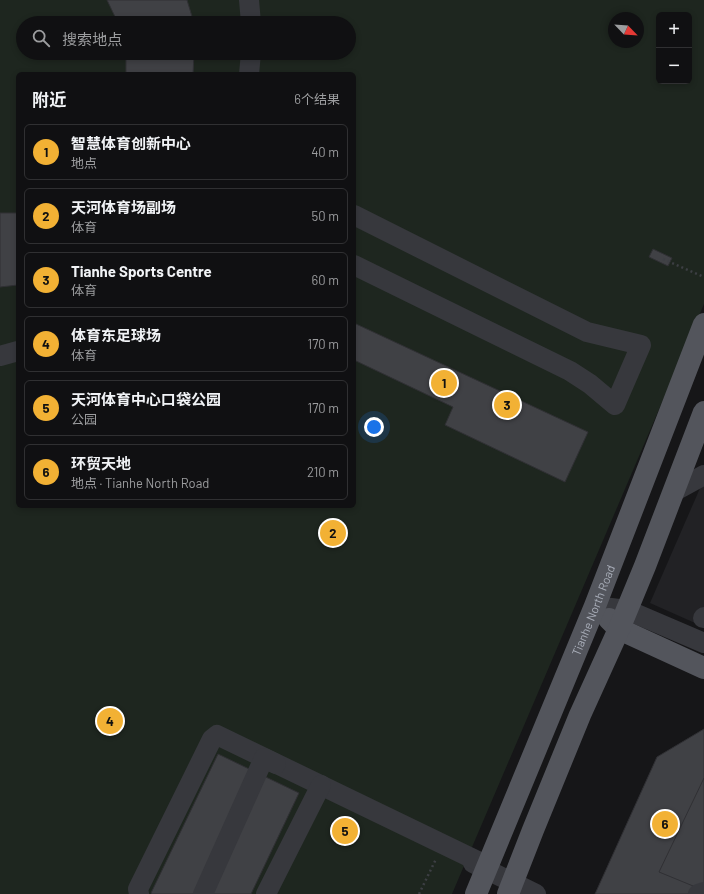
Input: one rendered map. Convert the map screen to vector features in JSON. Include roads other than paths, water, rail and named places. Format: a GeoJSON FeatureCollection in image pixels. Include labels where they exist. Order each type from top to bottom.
{"type":"FeatureCollection","features":[{"type":"Feature","properties":{"kind":"main road","name":"Tianhe North Road"},"geometry":{"type":"LineString","coordinates":[[476,894],[595,606],[704,324]]}},
{"type":"Feature","properties":{"kind":"main road"},"geometry":{"type":"LineString","coordinates":[[508,894],[578,721],[623,619],[675,491],[704,412]]}},
{"type":"Feature","properties":{"kind":"main road"},"geometry":{"type":"LineString","coordinates":[[595,606],[623,619],[704,668]]}},
{"type":"Feature","properties":{"kind":"street"},"geometry":{"type":"LineString","coordinates":[[249,0],[250,16]]}},
{"type":"Feature","properties":{"kind":"street"},"geometry":{"type":"LineString","coordinates":[[249,72],[250,60]]}},
{"type":"Feature","properties":{"kind":"street"},"geometry":{"type":"LineString","coordinates":[[356,216],[587,332],[641,345],[615,405],[590,384],[570,371],[356,266]]}},
{"type":"Feature","properties":{"kind":"street"},"geometry":{"type":"LineString","coordinates":[[0,356],[16,352]]}},
{"type":"Feature","properties":{"kind":"street"},"geometry":{"type":"LineString","coordinates":[[675,491],[704,475]]}},
{"type":"Feature","properties":{"kind":"street"},"geometry":{"type":"LineString","coordinates":[[623,619],[704,643]]}},
{"type":"Feature","properties":{"kind":"street"},"geometry":{"type":"LineString","coordinates":[[139,894],[138,889],[212,739],[217,736],[488,866]]}},
{"type":"Feature","properties":{"kind":"street"},"geometry":{"type":"LineString","coordinates":[[203,894],[264,758]]}},
{"type":"Feature","properties":{"kind":"street"},"geometry":{"type":"LineString","coordinates":[[264,758],[536,894]]}},
{"type":"Feature","properties":{"kind":"street"},"geometry":{"type":"LineString","coordinates":[[266,894],[321,786]]}},
{"type":"Feature","properties":{"kind":"street"},"geometry":{"type":"LineString","coordinates":[[698,894],[704,892]]}},
{"type":"Feature","properties":{"kind":"place","name":"智慧体育创新中心"},"geometry":{"type":"Point","coordinates":[444,383]}},
{"type":"Feature","properties":{"kind":"place","name":"Tianhe Sports Centre"},"geometry":{"type":"Point","coordinates":[507,405]}},
{"type":"Feature","properties":{"kind":"place","name":"天河体育场副场"},"geometry":{"type":"Point","coordinates":[333,533]}},
{"type":"Feature","properties":{"kind":"place","name":"体育东足球场"},"geometry":{"type":"Point","coordinates":[110,721]}},
{"type":"Feature","properties":{"kind":"place","name":"环贸天地"},"geometry":{"type":"Point","coordinates":[665,824]}},
{"type":"Feature","properties":{"kind":"place","name":"天河体育中心口袋公园"},"geometry":{"type":"Point","coordinates":[345,831]}}]}
